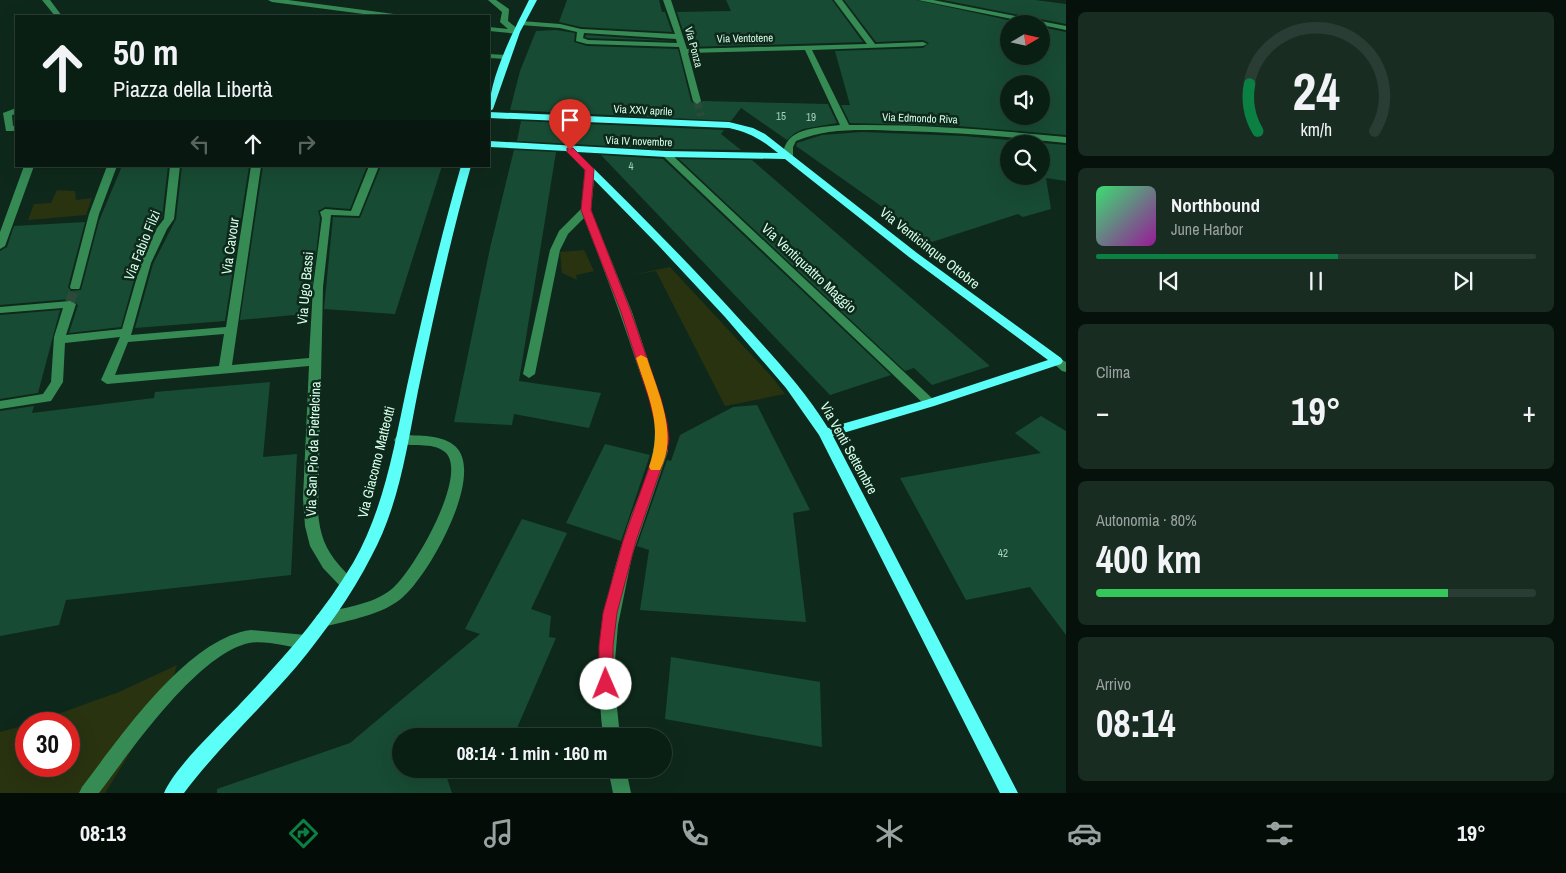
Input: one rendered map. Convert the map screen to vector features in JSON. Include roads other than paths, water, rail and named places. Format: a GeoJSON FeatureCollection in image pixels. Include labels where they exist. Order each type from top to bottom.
{"type":"FeatureCollection","features":[{"type":"Feature","properties":{"kind":"main road"},"geometry":{"type":"LineString","coordinates":[[490,106],[516,32],[533,0]]}},
{"type":"Feature","properties":{"kind":"main road","name":"Via XXV aprile"},"geometry":{"type":"LineString","coordinates":[[490,114],[702,120],[750,130],[762,136],[788,156]]}},
{"type":"Feature","properties":{"kind":"main road","name":"Via IV novembre"},"geometry":{"type":"LineString","coordinates":[[490,144],[666,154],[788,156]]}},
{"type":"Feature","properties":{"kind":"main road","name":"Via Venti Settembre"},"geometry":{"type":"LineString","coordinates":[[570,150],[686,266],[803,399],[825,434],[1009,793]]}},
{"type":"Feature","properties":{"kind":"main road","name":"Via Venticinque Ottobre"},"geometry":{"type":"LineString","coordinates":[[788,156],[978,304],[1061,364]]}},
{"type":"Feature","properties":{"kind":"main road","name":"Via Giacomo Matteotti"},"geometry":{"type":"LineString","coordinates":[[173,793],[218,739],[306,642],[323,620],[367,551],[381,519],[466,167]]}},
{"type":"Feature","properties":{"kind":"main road"},"geometry":{"type":"LineString","coordinates":[[825,434],[1061,364]]}},
{"type":"Feature","properties":{"kind":"street"},"geometry":{"type":"LineString","coordinates":[[46,0],[58,15]]}},
{"type":"Feature","properties":{"kind":"street"},"geometry":{"type":"LineString","coordinates":[[272,0],[386,15]]}},
{"type":"Feature","properties":{"kind":"street"},"geometry":{"type":"LineString","coordinates":[[492,0],[506,11],[504,22],[516,32]]}},
{"type":"Feature","properties":{"kind":"street","name":"Via Ponza"},"geometry":{"type":"LineString","coordinates":[[667,0],[682,44],[697,101]]}},
{"type":"Feature","properties":{"kind":"street"},"geometry":{"type":"LineString","coordinates":[[838,0],[873,46]]}},
{"type":"Feature","properties":{"kind":"street"},"geometry":{"type":"LineString","coordinates":[[922,0],[1066,28]]}},
{"type":"Feature","properties":{"kind":"street","name":"Via Ventotene"},"geometry":{"type":"LineString","coordinates":[[521,23],[560,26],[581,31],[579,39],[587,42],[808,49],[923,44]]}},
{"type":"Feature","properties":{"kind":"street"},"geometry":{"type":"LineString","coordinates":[[490,28],[516,32]]}},
{"type":"Feature","properties":{"kind":"street"},"geometry":{"type":"LineString","coordinates":[[808,49],[846,128]]}},
{"type":"Feature","properties":{"kind":"street"},"geometry":{"type":"LineString","coordinates":[[490,56],[506,57]]}},
{"type":"Feature","properties":{"kind":"street"},"geometry":{"type":"LineString","coordinates":[[15,111],[7,113],[4,118],[9,129],[15,128]]}},
{"type":"Feature","properties":{"kind":"street","name":"Via Edmondo Riva"},"geometry":{"type":"LineString","coordinates":[[788,156],[790,142],[797,136],[812,132],[846,128],[926,129],[1066,140]]}},
{"type":"Feature","properties":{"kind":"street","name":"Via Ventiquattro Maggio"},"geometry":{"type":"LineString","coordinates":[[666,154],[930,403]]}},
{"type":"Feature","properties":{"kind":"street"},"geometry":{"type":"LineString","coordinates":[[0,246],[29,167]]}},
{"type":"Feature","properties":{"kind":"street"},"geometry":{"type":"LineString","coordinates":[[75,287],[94,214],[112,167]]}},
{"type":"Feature","properties":{"kind":"street","name":"Via Fabio Filzi"},"geometry":{"type":"LineString","coordinates":[[60,338],[69,340],[127,332],[146,263],[162,228],[169,219],[175,167]]}},
{"type":"Feature","properties":{"kind":"street","name":"Via Cavour"},"geometry":{"type":"LineString","coordinates":[[225,369],[256,167]]}},
{"type":"Feature","properties":{"kind":"street","name":"Via Ugo Bassi"},"geometry":{"type":"LineString","coordinates":[[316,361],[318,287],[327,218],[325,212],[355,214],[374,167]]}},
{"type":"Feature","properties":{"kind":"street"},"geometry":{"type":"LineString","coordinates":[[590,169],[586,210],[626,312],[655,399],[662,431],[661,451],[636,521],[610,613],[605,665],[611,728]]}},
{"type":"Feature","properties":{"kind":"street"},"geometry":{"type":"LineString","coordinates":[[529,374],[555,250],[563,233],[586,210]]}},
{"type":"Feature","properties":{"kind":"street"},"geometry":{"type":"LineString","coordinates":[[0,310],[70,303],[60,338],[57,382],[47,398],[0,405]]}},
{"type":"Feature","properties":{"kind":"street"},"geometry":{"type":"LineString","coordinates":[[231,330],[124,339],[107,380],[316,361]]}},
{"type":"Feature","properties":{"kind":"street","name":"Via San Pio da Pietrelcina"},"geometry":{"type":"LineString","coordinates":[[316,361],[310,498],[311,524],[313,536],[322,555],[347,584]]}},
{"type":"Feature","properties":{"kind":"street"},"geometry":{"type":"LineString","coordinates":[[323,620],[374,606],[399,592],[425,560],[442,527],[459,469],[458,458],[445,445],[401,440]]}},
{"type":"Feature","properties":{"kind":"street"},"geometry":{"type":"LineString","coordinates":[[88,793],[169,690],[214,652],[248,636],[306,642]]}},
{"type":"Feature","properties":{"kind":"street"},"geometry":{"type":"LineString","coordinates":[[619,778],[622,793]]}},
{"type":"Feature","properties":{"kind":"tunnel"},"geometry":{"type":"LineString","coordinates":[[697,101],[701,116]]}},
{"type":"Feature","properties":{"kind":"tunnel"},"geometry":{"type":"LineString","coordinates":[[70,302],[75,287]]}}]}
